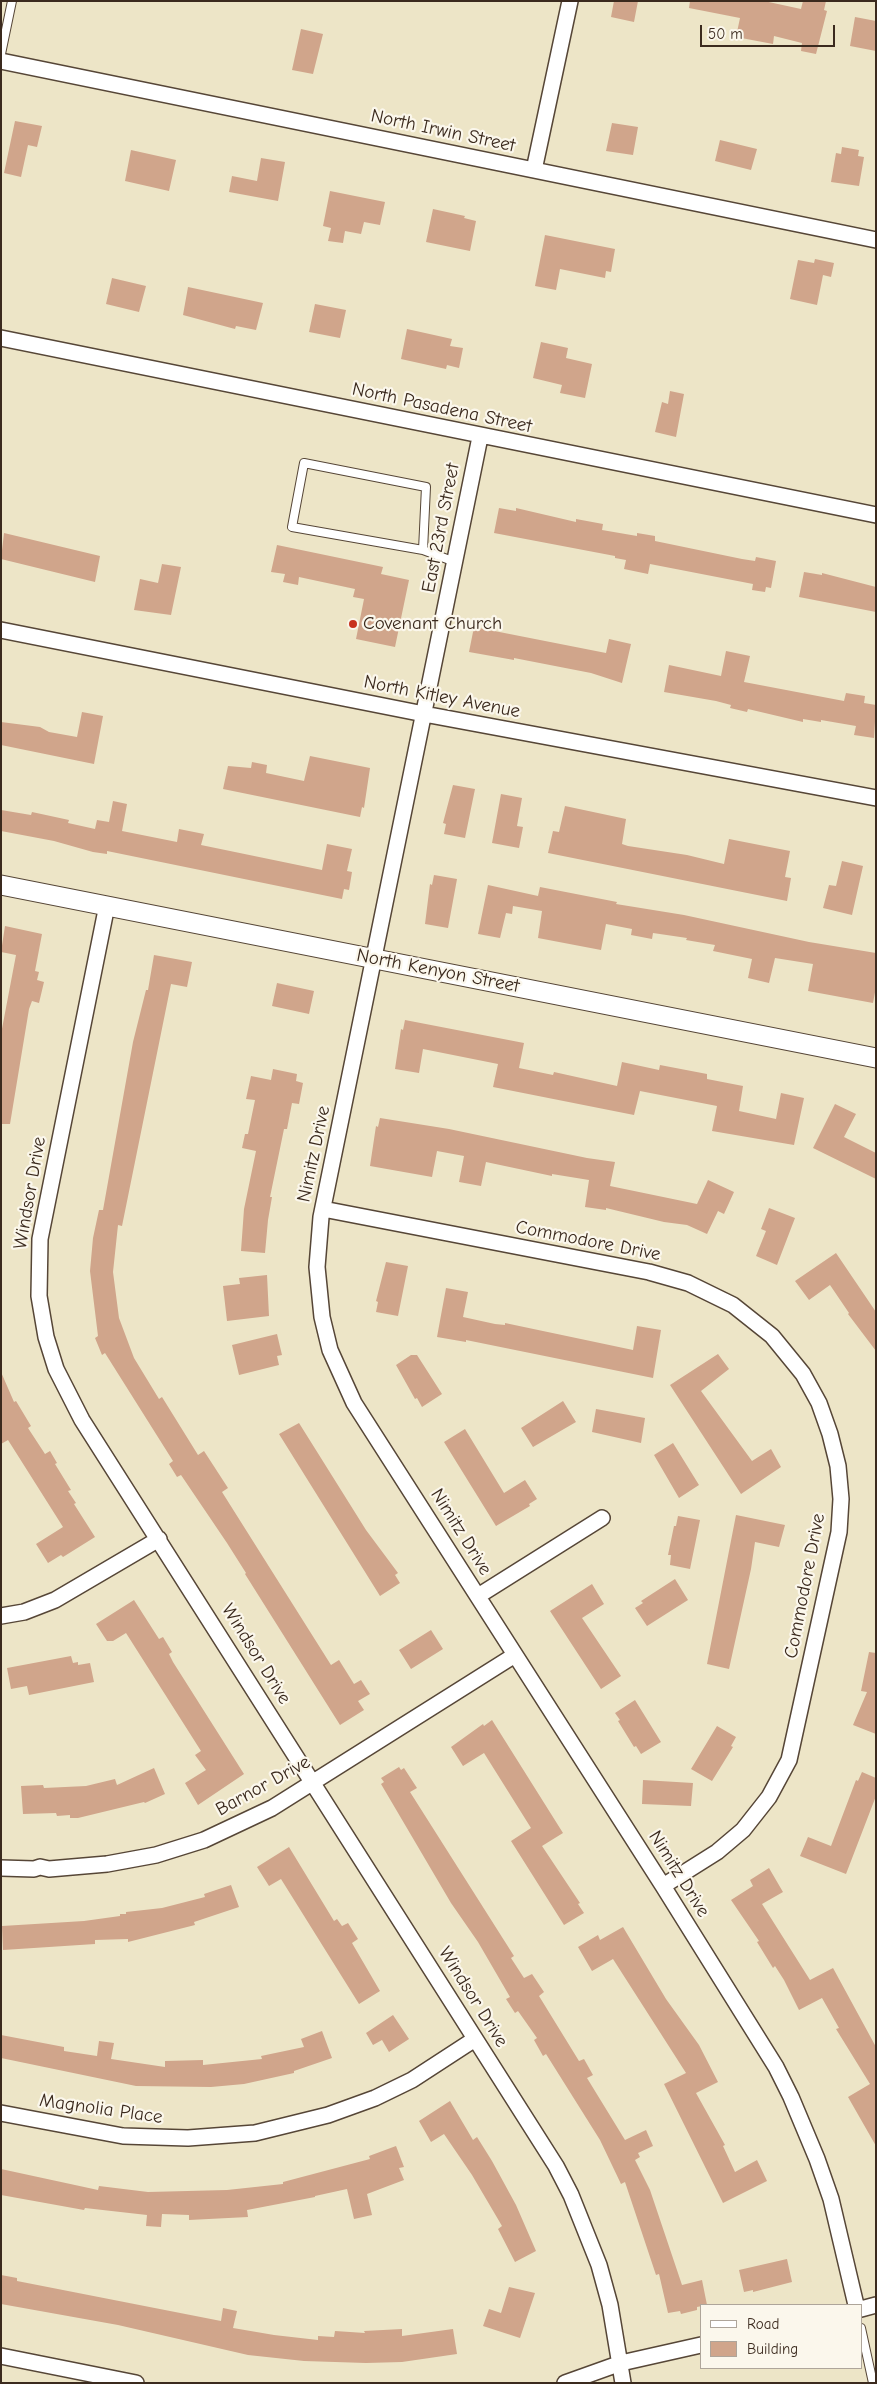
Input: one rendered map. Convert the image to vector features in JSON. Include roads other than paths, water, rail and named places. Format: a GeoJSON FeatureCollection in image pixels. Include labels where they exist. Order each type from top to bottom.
{"type":"FeatureCollection","features":[{"type":"Feature","properties":{"kind":"street"},"geometry":{"type":"LineString","coordinates":[[534,170],[570,1]]}},
{"type":"Feature","properties":{"kind":"street","name":"North Irwin Street"},"geometry":{"type":"LineString","coordinates":[[1,61],[876,240]]}},
{"type":"Feature","properties":{"kind":"street","name":"North Pasadena Street"},"geometry":{"type":"LineString","coordinates":[[1,338],[480,437],[876,515]]}},
{"type":"Feature","properties":{"kind":"street","name":"East 23rd Street"},"geometry":{"type":"LineString","coordinates":[[424,714],[480,437]]}},
{"type":"Feature","properties":{"kind":"street","name":"North Kitley Avenue"},"geometry":{"type":"LineString","coordinates":[[1,630],[424,714],[876,798]]}},
{"type":"Feature","properties":{"kind":"street","name":"Nimitz Drive"},"geometry":{"type":"LineString","coordinates":[[424,714],[323,1209],[317,1268],[318,1292],[325,1334],[336,1366],[354,1403],[663,1886],[771,2060],[791,2097],[817,2159],[831,2199],[856,2304]]}},
{"type":"Feature","properties":{"kind":"street","name":"North Kenyon Street"},"geometry":{"type":"LineString","coordinates":[[1,884],[876,1058]]}},
{"type":"Feature","properties":{"kind":"street","name":"Windsor Drive"},"geometry":{"type":"LineString","coordinates":[[107,906],[42,1220],[38,1272],[39,1296],[46,1337],[66,1391],[82,1420],[543,2144],[571,2195],[599,2265],[610,2305],[623,2383]]}},
{"type":"Feature","properties":{"kind":"street","name":"Commodore Drive"},"geometry":{"type":"LineString","coordinates":[[323,1209],[649,1272],[688,1283],[733,1305],[772,1336],[803,1374],[819,1403],[830,1434],[838,1466],[839,1532],[789,1760],[770,1797],[743,1830],[718,1852],[663,1886]]}},
{"type":"Feature","properties":{"kind":"street"},"geometry":{"type":"LineString","coordinates":[[478,1596],[602,1518]]}},
{"type":"Feature","properties":{"kind":"street"},"geometry":{"type":"LineString","coordinates":[[1,1616],[24,1612],[56,1600],[159,1539]]}},
{"type":"Feature","properties":{"kind":"street","name":"Barnor Drive"},"geometry":{"type":"LineString","coordinates":[[1,1868],[34,1869],[40,1867],[49,1869],[107,1864],[172,1851],[250,1820],[314,1782],[515,1655]]}},
{"type":"Feature","properties":{"kind":"street","name":"Magnolia Place"},"geometry":{"type":"LineString","coordinates":[[1,2114],[97,2132],[155,2138],[213,2137],[255,2132],[320,2118],[375,2098],[412,2080],[475,2039]]}},
{"type":"Feature","properties":{"kind":"street"},"geometry":{"type":"LineString","coordinates":[[862,2309],[876,2305]]}},
{"type":"Feature","properties":{"kind":"street"},"geometry":{"type":"LineString","coordinates":[[565,2383],[621,2363],[700,2345]]}},
{"type":"Feature","properties":{"kind":"street"},"geometry":{"type":"LineString","coordinates":[[1,2356],[136,2383]]}},
{"type":"Feature","properties":{"kind":"lane"},"geometry":{"type":"LineString","coordinates":[[1,54],[12,1]]}},
{"type":"Feature","properties":{"kind":"lane"},"geometry":{"type":"LineString","coordinates":[[423,550],[426,487],[304,463],[292,527],[423,550],[455,562]]}},
{"type":"Feature","properties":{"kind":"lane"},"geometry":{"type":"LineString","coordinates":[[862,2333],[873,2383]]}},
{"type":"Feature","properties":{"kind":"place","name":"Covenant Church"},"geometry":{"type":"Point","coordinates":[353,624]}}]}
